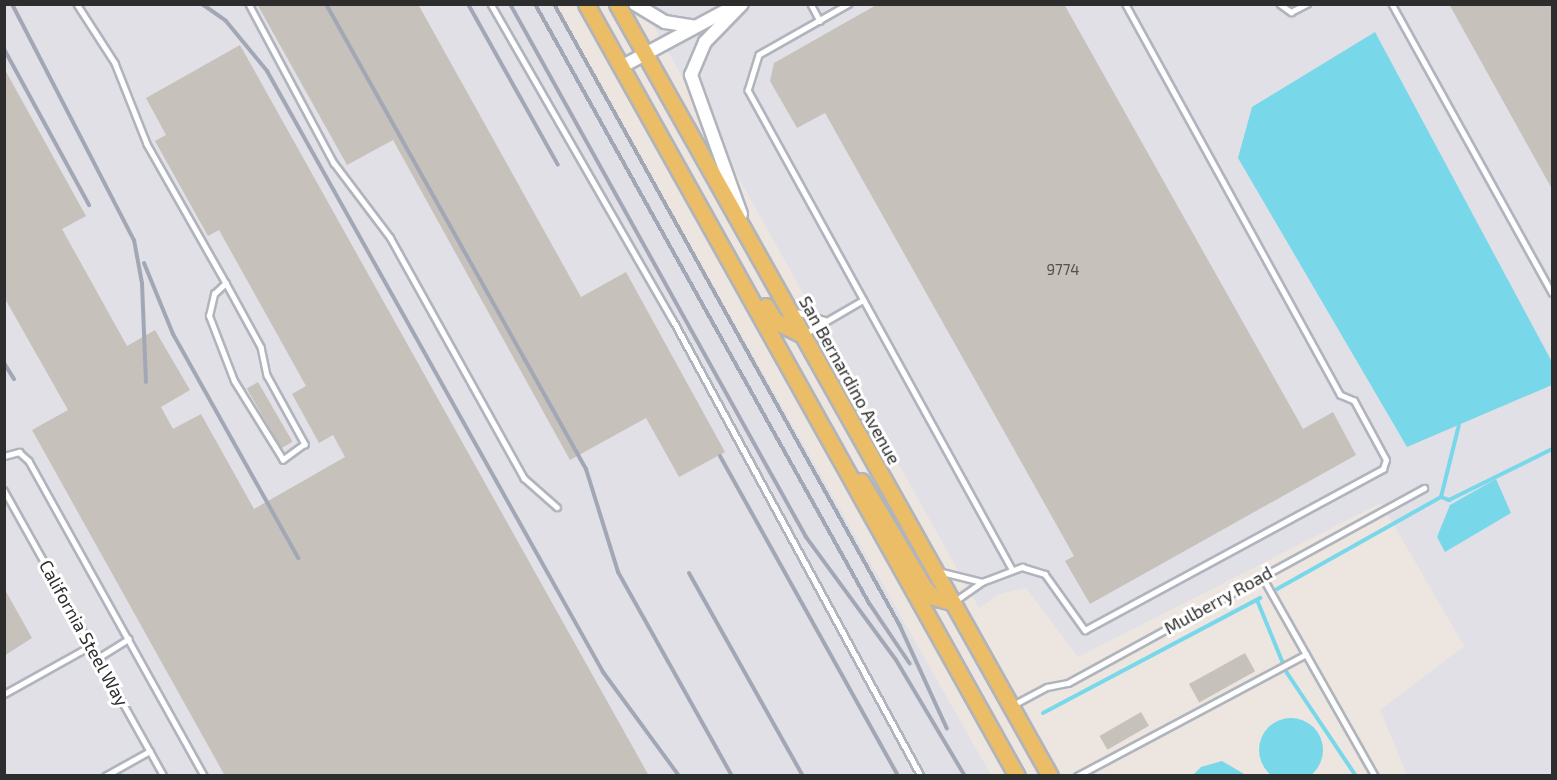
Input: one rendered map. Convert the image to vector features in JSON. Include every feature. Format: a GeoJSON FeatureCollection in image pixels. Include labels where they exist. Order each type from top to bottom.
{"type":"FeatureCollection","features":[{"type":"Feature","properties":{"kind":"main road"},"geometry":{"type":"LineString","coordinates":[[586,4],[1017,776]]}},
{"type":"Feature","properties":{"kind":"main road","name":"San Bernardino Avenue"},"geometry":{"type":"LineString","coordinates":[[617,4],[1050,776]]}},
{"type":"Feature","properties":{"kind":"main road"},"geometry":{"type":"LineString","coordinates":[[685,180],[724,231],[775,321],[802,335]]}},
{"type":"Feature","properties":{"kind":"main road"},"geometry":{"type":"LineString","coordinates":[[837,453],[874,496],[924,587],[933,597],[952,602]]}},
{"type":"Feature","properties":{"kind":"street"},"geometry":{"type":"LineString","coordinates":[[635,4],[665,22],[696,27]]}},
{"type":"Feature","properties":{"kind":"street"},"geometry":{"type":"LineString","coordinates":[[621,67],[696,27],[719,9],[740,4]]}},
{"type":"Feature","properties":{"kind":"street"},"geometry":{"type":"LineString","coordinates":[[740,4],[705,42],[691,75],[756,252]]}},
{"type":"Feature","properties":{"kind":"lane"},"geometry":{"type":"LineString","coordinates":[[77,4],[115,63],[147,144],[226,283],[304,444],[283,460],[234,381],[209,316],[214,294],[226,283]]}},
{"type":"Feature","properties":{"kind":"lane"},"geometry":{"type":"LineString","coordinates":[[249,4],[334,163],[390,237],[524,478],[557,507]]}},
{"type":"Feature","properties":{"kind":"lane"},"geometry":{"type":"LineString","coordinates":[[491,4],[683,338],[921,776]]}},
{"type":"Feature","properties":{"kind":"lane"},"geometry":{"type":"LineString","coordinates":[[811,4],[820,21]]}},
{"type":"Feature","properties":{"kind":"lane"},"geometry":{"type":"LineString","coordinates":[[849,4],[759,56],[748,90],[1012,569]]}},
{"type":"Feature","properties":{"kind":"lane"},"geometry":{"type":"LineString","coordinates":[[952,602],[982,582],[1012,569],[1045,574],[1085,630],[1383,469],[1386,460],[1354,400],[1340,394],[1125,4]]}},
{"type":"Feature","properties":{"kind":"lane"},"geometry":{"type":"LineString","coordinates":[[1280,4],[1291,12],[1306,4]]}},
{"type":"Feature","properties":{"kind":"lane"},"geometry":{"type":"LineString","coordinates":[[1392,4],[1552,293]]}},
{"type":"Feature","properties":{"kind":"lane"},"geometry":{"type":"LineString","coordinates":[[802,335],[863,300]]}},
{"type":"Feature","properties":{"kind":"lane"},"geometry":{"type":"LineString","coordinates":[[789,310],[825,320]]}},
{"type":"Feature","properties":{"kind":"lane"},"geometry":{"type":"LineString","coordinates":[[4,456],[19,452],[29,461],[204,776]]}},
{"type":"Feature","properties":{"kind":"lane","name":"Mulberry Road"},"geometry":{"type":"LineString","coordinates":[[1011,706],[1047,687],[1068,683],[1424,488]]}},
{"type":"Feature","properties":{"kind":"lane","name":"California Steel Way"},"geometry":{"type":"LineString","coordinates":[[4,490],[164,776]]}},
{"type":"Feature","properties":{"kind":"lane"},"geometry":{"type":"LineString","coordinates":[[932,566],[949,577],[982,582]]}},
{"type":"Feature","properties":{"kind":"lane"},"geometry":{"type":"LineString","coordinates":[[1262,576],[1375,776]]}},
{"type":"Feature","properties":{"kind":"lane"},"geometry":{"type":"LineString","coordinates":[[98,657],[128,639]]}},
{"type":"Feature","properties":{"kind":"lane"},"geometry":{"type":"LineString","coordinates":[[4,694],[92,645]]}},
{"type":"Feature","properties":{"kind":"lane"},"geometry":{"type":"LineString","coordinates":[[1077,776],[1306,654]]}},
{"type":"Feature","properties":{"kind":"lane"},"geometry":{"type":"LineString","coordinates":[[105,776],[150,751]]}},
{"type":"Feature","properties":{"kind":"shaded area"},"geometry":{"type":"Polygon","coordinates":[[[5,4],[554,5],[991,775],[5,776],[5,4]]]}},
{"type":"Feature","properties":{"kind":"shaded area"},"geometry":{"type":"Polygon","coordinates":[[[642,5],[1552,5],[1552,775],[1407,775],[1380,710],[1464,646],[1381,503],[1078,657],[1026,588],[1000,594],[979,608],[642,5]]]}},
{"type":"Feature","properties":{"kind":"water"},"geometry":{"type":"Polygon","coordinates":[[[1375,32],[1552,362],[1552,385],[1407,447],[1238,158],[1252,107],[1375,32]]]}},
{"type":"Feature","properties":{"kind":"water"},"geometry":{"type":"Polygon","coordinates":[[[1496,479],[1511,513],[1445,552],[1437,537],[1450,505],[1496,479]]]}},
{"type":"Feature","properties":{"kind":"water"},"geometry":{"type":"Polygon","coordinates":[[[1291,718],[1309,724],[1317,732],[1323,750],[1317,768],[1309,776],[1291,782],[1273,776],[1265,768],[1259,750],[1265,732],[1273,724],[1291,718]]]}},
{"type":"Feature","properties":{"kind":"water"},"geometry":{"type":"Polygon","coordinates":[[[1222,761],[1246,775],[1193,775],[1201,767],[1222,761]]]}},
{"type":"Feature","properties":{"kind":"building"},"geometry":{"type":"Polygon","coordinates":[[[257,4],[418,4],[581,297],[626,272],[725,452],[679,477],[646,418],[570,460],[393,140],[347,165],[257,4]]]}},
{"type":"Feature","properties":{"kind":"building"},"geometry":{"type":"Polygon","coordinates":[[[878,4],[1064,4],[1303,429],[1333,412],[1356,455],[1090,604],[1065,561],[1074,556],[825,113],[797,128],[770,81],[774,63],[878,4]]]}},
{"type":"Feature","properties":{"kind":"building"},"geometry":{"type":"Polygon","coordinates":[[[1449,4],[1552,4],[1552,189],[1449,4]]]}},
{"type":"Feature","properties":{"kind":"building"},"geometry":{"type":"Polygon","coordinates":[[[240,45],[649,776],[225,776],[32,430],[68,410],[4,297],[4,68],[86,216],[62,229],[127,346],[155,330],[190,390],[161,407],[173,429],[201,414],[254,509],[345,457],[333,435],[319,443],[292,394],[306,386],[219,230],[208,236],[155,141],[166,135],[146,98],[240,45]]]}},
{"type":"Feature","properties":{"kind":"building"},"geometry":{"type":"Polygon","coordinates":[[[258,382],[292,442],[281,448],[247,388],[258,382]]]}},
{"type":"Feature","properties":{"kind":"building"},"geometry":{"type":"Polygon","coordinates":[[[4,588],[32,638],[4,656],[4,588]]]}},
{"type":"Feature","properties":{"kind":"building"},"geometry":{"type":"Polygon","coordinates":[[[1245,653],[1255,671],[1199,702],[1189,684],[1245,653]]]}},
{"type":"Feature","properties":{"kind":"building"},"geometry":{"type":"Polygon","coordinates":[[[1141,712],[1149,726],[1107,750],[1099,736],[1141,712]]]}},
{"type":"Feature","properties":{"kind":"waterway"},"geometry":{"type":"LineString","coordinates":[[1277,589],[1441,497],[1459,425]]}},
{"type":"Feature","properties":{"kind":"waterway"},"geometry":{"type":"LineString","coordinates":[[1441,497],[1449,500],[1552,449]]}},
{"type":"Feature","properties":{"kind":"waterway"},"geometry":{"type":"LineString","coordinates":[[1043,713],[1260,598]]}},
{"type":"Feature","properties":{"kind":"waterway"},"geometry":{"type":"LineString","coordinates":[[1257,600],[1287,673],[1356,776]]}},
{"type":"Feature","properties":{"kind":"railway"},"geometry":{"type":"LineString","coordinates":[[12,4],[134,240],[142,283],[146,382]]}},
{"type":"Feature","properties":{"kind":"railway"},"geometry":{"type":"LineString","coordinates":[[202,4],[226,21],[267,71],[603,672],[679,776]]}},
{"type":"Feature","properties":{"kind":"railway"},"geometry":{"type":"LineString","coordinates":[[326,4],[586,469],[618,572],[732,776]]}},
{"type":"Feature","properties":{"kind":"railway"},"geometry":{"type":"LineString","coordinates":[[468,4],[558,165]]}},
{"type":"Feature","properties":{"kind":"railway"},"geometry":{"type":"LineString","coordinates":[[510,4],[806,537],[896,660],[965,776]]}},
{"type":"Feature","properties":{"kind":"railway"},"geometry":{"type":"LineString","coordinates":[[535,4],[869,603],[910,664]]}},
{"type":"Feature","properties":{"kind":"railway"},"geometry":{"type":"LineString","coordinates":[[554,4],[899,624],[947,729]]}},
{"type":"Feature","properties":{"kind":"railway"},"geometry":{"type":"LineString","coordinates":[[4,49],[89,205]]}},
{"type":"Feature","properties":{"kind":"railway"},"geometry":{"type":"LineString","coordinates":[[144,263],[173,334],[298,558]]}},
{"type":"Feature","properties":{"kind":"railway"},"geometry":{"type":"LineString","coordinates":[[4,363],[14,379]]}},
{"type":"Feature","properties":{"kind":"railway"},"geometry":{"type":"LineString","coordinates":[[720,456],[898,776]]}},
{"type":"Feature","properties":{"kind":"railway"},"geometry":{"type":"LineString","coordinates":[[689,573],[803,776]]}}]}
